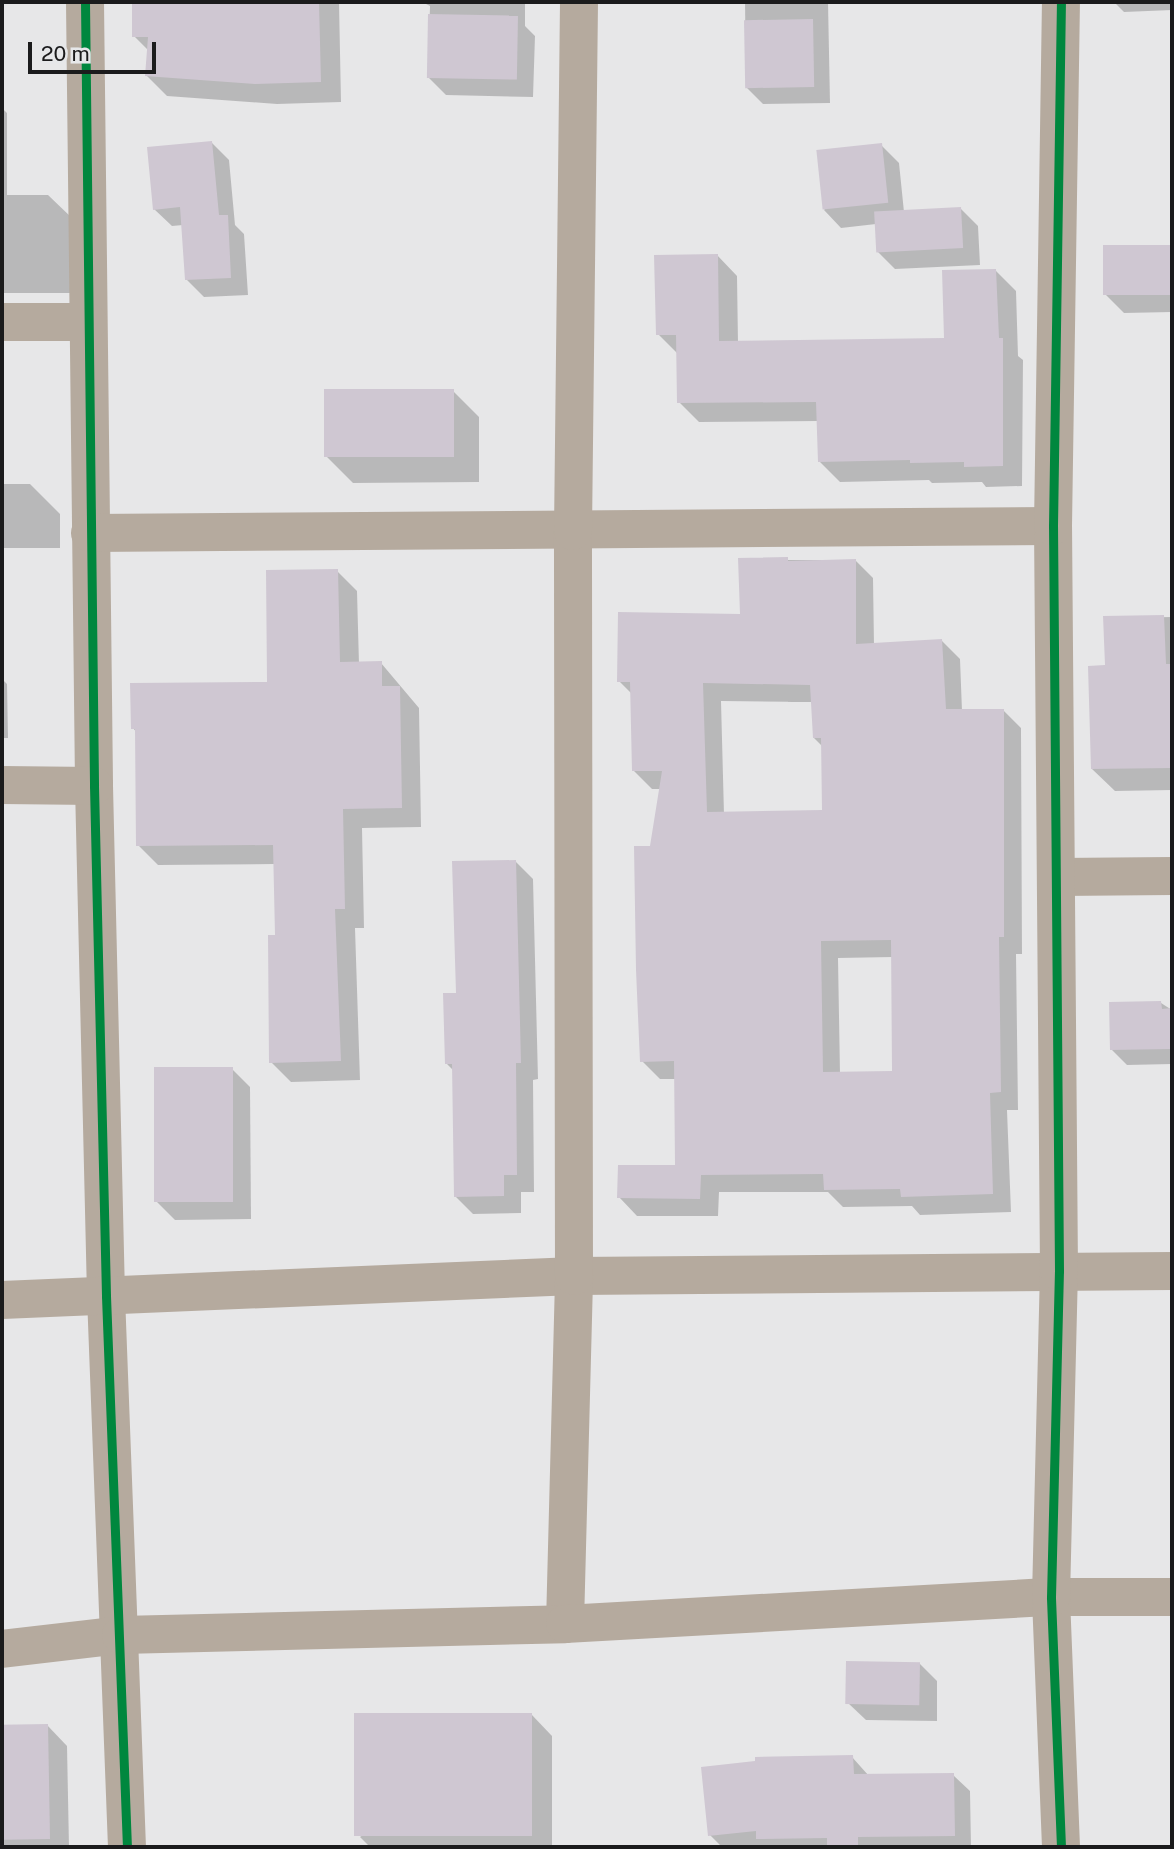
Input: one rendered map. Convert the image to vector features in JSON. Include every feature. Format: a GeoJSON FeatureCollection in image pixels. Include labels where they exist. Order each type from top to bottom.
{"type":"FeatureCollection","features":[{"type":"Feature","properties":{"kind":"street"},"geometry":{"type":"LineString","coordinates":[[85,2],[94,786],[106,1296],[127,1847]]}},
{"type":"Feature","properties":{"kind":"street"},"geometry":{"type":"LineString","coordinates":[[565,1624],[574,1276],[573,531],[579,2]]}},
{"type":"Feature","properties":{"kind":"street"},"geometry":{"type":"LineString","coordinates":[[1061,2],[1053,526],[1058,877],[1059,1271],[1051,1597],[1061,1847]]}},
{"type":"Feature","properties":{"kind":"street"},"geometry":{"type":"LineString","coordinates":[[2,322],[88,322]]}},
{"type":"Feature","properties":{"kind":"street"},"geometry":{"type":"LineString","coordinates":[[90,533],[1053,526]]}},
{"type":"Feature","properties":{"kind":"street"},"geometry":{"type":"LineString","coordinates":[[2,785],[94,786]]}},
{"type":"Feature","properties":{"kind":"street"},"geometry":{"type":"LineString","coordinates":[[1058,877],[1172,876]]}},
{"type":"Feature","properties":{"kind":"street"},"geometry":{"type":"LineString","coordinates":[[2,1300],[574,1276],[1172,1271]]}},
{"type":"Feature","properties":{"kind":"street"},"geometry":{"type":"LineString","coordinates":[[2,1649],[121,1635],[565,1624],[1051,1597],[1172,1597]]}},
{"type":"Feature","properties":{"kind":"building"},"geometry":{"type":"Polygon","coordinates":[[[132,2],[319,2],[321,82],[255,84],[145,76],[148,37],[132,37],[132,2]]]}},
{"type":"Feature","properties":{"kind":"building"},"geometry":{"type":"Polygon","coordinates":[[[428,14],[518,16],[517,80],[427,78],[428,14]]]}},
{"type":"Feature","properties":{"kind":"building"},"geometry":{"type":"Polygon","coordinates":[[[813,19],[814,87],[745,88],[744,20],[813,19]]]}},
{"type":"Feature","properties":{"kind":"building"},"geometry":{"type":"Polygon","coordinates":[[[212,141],[219,215],[228,215],[231,278],[185,280],[180,207],[153,210],[147,147],[212,141]]]}},
{"type":"Feature","properties":{"kind":"building"},"geometry":{"type":"Polygon","coordinates":[[[882,143],[888,203],[823,210],[816,150],[882,143]]]}},
{"type":"Feature","properties":{"kind":"building"},"geometry":{"type":"Polygon","coordinates":[[[961,207],[963,248],[876,252],[874,212],[961,207]]]}},
{"type":"Feature","properties":{"kind":"building"},"geometry":{"type":"Polygon","coordinates":[[[1103,245],[1172,245],[1172,295],[1103,295],[1103,245]]]}},
{"type":"Feature","properties":{"kind":"building"},"geometry":{"type":"Polygon","coordinates":[[[718,254],[719,341],[944,338],[942,270],[996,269],[999,338],[1003,338],[1003,466],[964,467],[964,462],[910,463],[910,460],[818,462],[816,402],[677,403],[676,335],[656,335],[654,255],[718,254]]]}},
{"type":"Feature","properties":{"kind":"building"},"geometry":{"type":"Polygon","coordinates":[[[324,389],[454,389],[454,457],[324,457],[324,389]]]}},
{"type":"Feature","properties":{"kind":"building"},"geometry":{"type":"Polygon","coordinates":[[[788,557],[788,561],[856,559],[856,644],[942,639],[946,709],[1004,709],[1004,937],[999,937],[1001,1092],[990,1093],[993,1194],[901,1197],[900,1189],[824,1190],[823,1174],[701,1175],[700,1199],[617,1198],[618,1165],[675,1165],[674,1061],[640,1062],[636,970],[634,846],[650,846],[662,771],[632,771],[630,682],[617,682],[618,612],[740,614],[738,558],[788,557]],[[703,683],[707,812],[822,810],[821,738],[813,738],[810,685],[703,683]],[[891,940],[821,941],[823,1072],[892,1071],[891,940]]]}},
{"type":"Feature","properties":{"kind":"building"},"geometry":{"type":"Polygon","coordinates":[[[338,569],[340,662],[382,661],[382,686],[400,686],[402,808],[343,809],[345,909],[335,909],[341,1061],[269,1063],[268,935],[275,935],[273,845],[136,846],[135,729],[131,729],[130,683],[267,682],[266,570],[338,569]]]}},
{"type":"Feature","properties":{"kind":"building"},"geometry":{"type":"Polygon","coordinates":[[[1164,615],[1166,664],[1171,664],[1172,768],[1091,769],[1088,666],[1105,665],[1103,616],[1164,615]]]}},
{"type":"Feature","properties":{"kind":"building"},"geometry":{"type":"Polygon","coordinates":[[[516,860],[521,1063],[516,1063],[517,1175],[504,1175],[504,1196],[454,1197],[452,1064],[445,1064],[443,993],[456,993],[452,861],[516,860]]]}},
{"type":"Feature","properties":{"kind":"building"},"geometry":{"type":"Polygon","coordinates":[[[1161,1001],[1162,1009],[1172,1008],[1172,1049],[1110,1050],[1109,1002],[1161,1001]]]}},
{"type":"Feature","properties":{"kind":"building"},"geometry":{"type":"Polygon","coordinates":[[[154,1067],[233,1067],[233,1202],[154,1202],[154,1067]]]}},
{"type":"Feature","properties":{"kind":"building"},"geometry":{"type":"Polygon","coordinates":[[[846,1661],[920,1662],[919,1705],[845,1704],[846,1661]]]}},
{"type":"Feature","properties":{"kind":"building"},"geometry":{"type":"Polygon","coordinates":[[[354,1713],[532,1713],[532,1836],[354,1836],[354,1713]]]}},
{"type":"Feature","properties":{"kind":"building"},"geometry":{"type":"Polygon","coordinates":[[[48,1724],[50,1839],[4,1840],[2,1725],[48,1724]]]}},
{"type":"Feature","properties":{"kind":"building"},"geometry":{"type":"Polygon","coordinates":[[[853,1755],[854,1774],[954,1773],[955,1836],[858,1837],[858,1847],[827,1847],[827,1838],[756,1839],[756,1831],[708,1836],[701,1767],[755,1761],[755,1757],[853,1755]]]}},
{"type":"Feature","properties":{"kind":"cycle path"},"geometry":{"type":"LineString","coordinates":[[85,2],[94,786],[106,1296],[127,1847]]}},
{"type":"Feature","properties":{"kind":"cycle path"},"geometry":{"type":"LineString","coordinates":[[1061,2],[1053,526],[1059,1271],[1051,1597],[1061,1847]]}}]}
